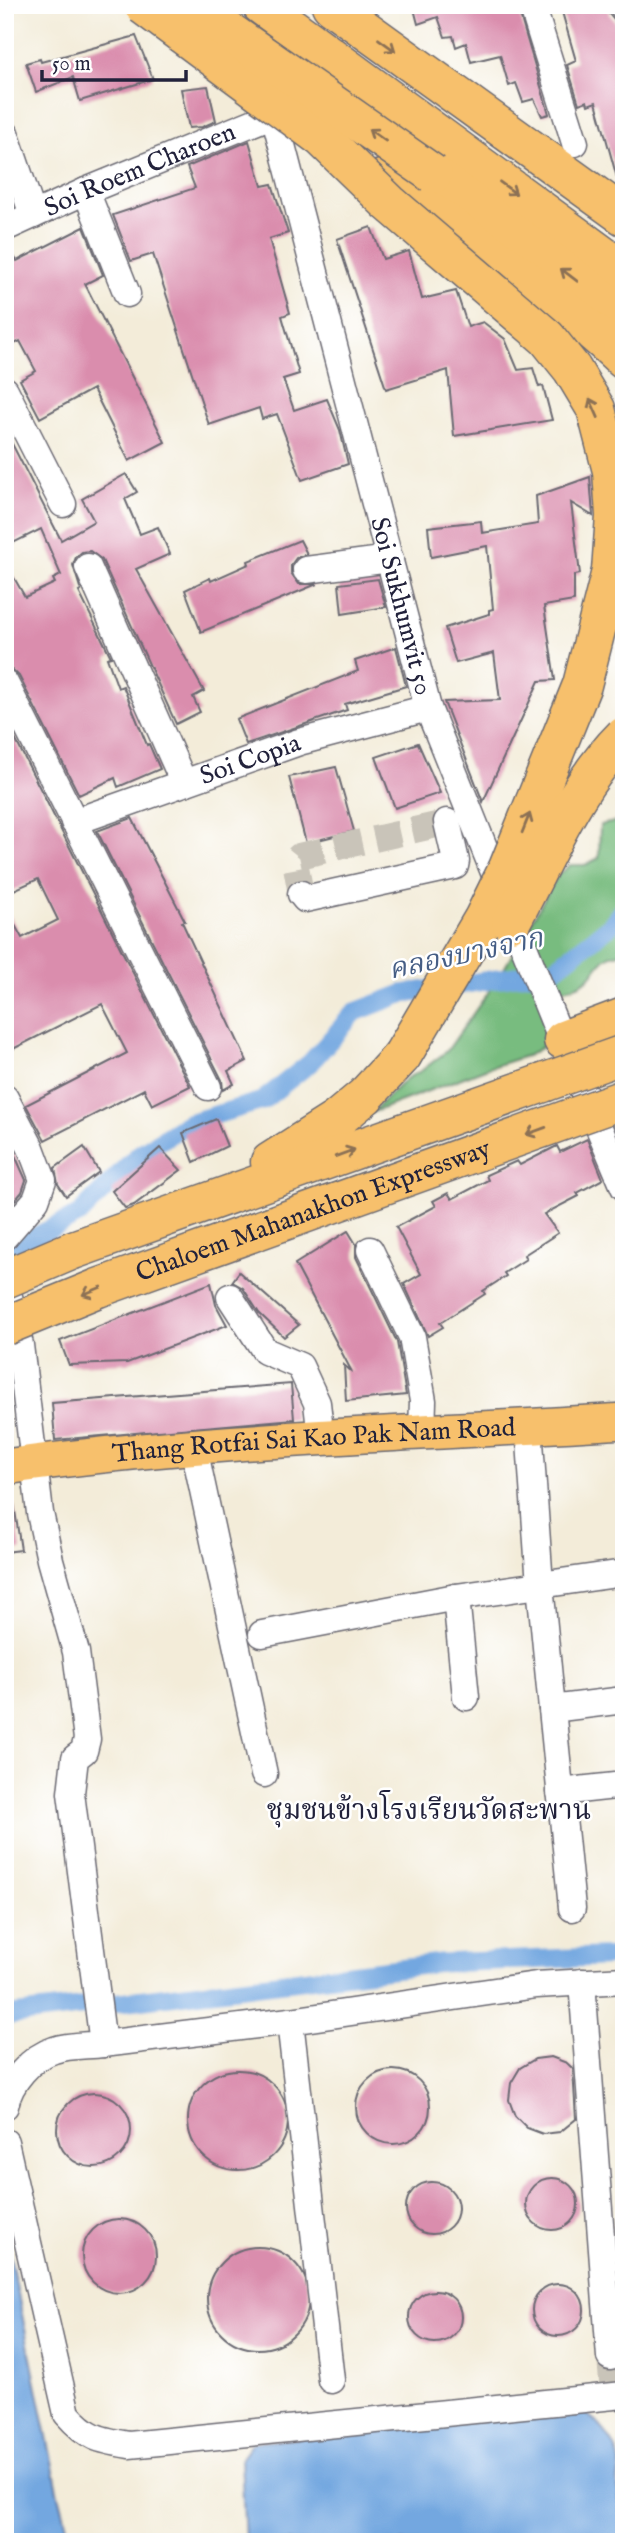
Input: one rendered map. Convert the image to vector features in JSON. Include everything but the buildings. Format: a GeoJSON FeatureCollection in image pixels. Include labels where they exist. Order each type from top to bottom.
{"type":"FeatureCollection","features":[{"type":"Feature","properties":{"kind":"highway"},"geometry":{"type":"LineString","coordinates":[[143,5],[322,138],[512,268],[624,360]]}},
{"type":"Feature","properties":{"kind":"highway"},"geometry":{"type":"LineString","coordinates":[[191,5],[433,174],[624,315]]}},
{"type":"Feature","properties":{"kind":"highway"},"geometry":{"type":"LineString","coordinates":[[261,5],[624,271]]}},
{"type":"Feature","properties":{"kind":"highway"},"geometry":{"type":"LineString","coordinates":[[331,5],[566,155],[624,200]]}},
{"type":"Feature","properties":{"kind":"highway"},"geometry":{"type":"LineString","coordinates":[[322,138],[389,203],[547,338],[572,369],[596,409],[612,471],[615,516],[611,572],[582,685],[508,868],[460,961],[402,1056]]}},
{"type":"Feature","properties":{"kind":"highway"},"geometry":{"type":"LineString","coordinates":[[566,155],[624,216]]}},
{"type":"Feature","properties":{"kind":"highway"},"geometry":{"type":"LineString","coordinates":[[73,1250],[269,1163],[322,1130],[355,1104],[476,978],[517,910],[564,817],[606,754],[624,736]]}},
{"type":"Feature","properties":{"kind":"highway"},"geometry":{"type":"LineString","coordinates":[[563,1040],[624,1017]]}},
{"type":"Feature","properties":{"kind":"highway","name":"Chaloem Mahanakhon Expressway"},"geometry":{"type":"LineString","coordinates":[[5,1279],[73,1250],[624,1054]]}},
{"type":"Feature","properties":{"kind":"highway","name":"Chaloem Mahanakhon Expressway"},"geometry":{"type":"LineString","coordinates":[[5,1326],[98,1288],[624,1100]]}},
{"type":"Feature","properties":{"kind":"main road","name":"Thang Rotfai Sai Kao Pak Nam Road"},"geometry":{"type":"LineString","coordinates":[[19,1465],[321,1438],[624,1421]]}},
{"type":"Feature","properties":{"kind":"street","name":"Soi Sukhumvit 50"},"geometry":{"type":"LineString","coordinates":[[246,5],[428,708],[453,821],[487,852],[624,1187]]}},
{"type":"Feature","properties":{"kind":"street"},"geometry":{"type":"LineString","coordinates":[[532,5],[566,155]]}},
{"type":"Feature","properties":{"kind":"street","name":"Soi Roem Charoen"},"geometry":{"type":"LineString","coordinates":[[5,228],[86,191],[274,114]]}},
{"type":"Feature","properties":{"kind":"street"},"geometry":{"type":"LineString","coordinates":[[5,133],[33,215]]}},
{"type":"Feature","properties":{"kind":"street"},"geometry":{"type":"LineString","coordinates":[[86,191],[127,294]]}},
{"type":"Feature","properties":{"kind":"street"},"geometry":{"type":"LineString","coordinates":[[5,390],[63,504]]}},
{"type":"Feature","properties":{"kind":"street"},"geometry":{"type":"LineString","coordinates":[[306,570],[390,559]]}},
{"type":"Feature","properties":{"kind":"street"},"geometry":{"type":"LineString","coordinates":[[88,567],[184,783]]}},
{"type":"Feature","properties":{"kind":"street"},"geometry":{"type":"LineString","coordinates":[[5,683],[208,1087]]}},
{"type":"Feature","properties":{"kind":"street","name":"Soi Copia"},"geometry":{"type":"LineString","coordinates":[[74,822],[299,742],[428,708]]}},
{"type":"Feature","properties":{"kind":"street"},"geometry":{"type":"LineString","coordinates":[[301,894],[305,899],[455,866],[453,821]]}},
{"type":"Feature","properties":{"kind":"street"},"geometry":{"type":"LineString","coordinates":[[5,1098],[31,1148],[43,1180],[36,1200],[5,1236]]}},
{"type":"Feature","properties":{"kind":"street"},"geometry":{"type":"LineString","coordinates":[[370,1251],[412,1337],[423,1401],[422,1432]]}},
{"type":"Feature","properties":{"kind":"street"},"geometry":{"type":"LineString","coordinates":[[5,1279],[20,1345],[19,1465],[76,1652],[87,1739],[84,1751],[75,1758],[71,1793],[102,2035]]}},
{"type":"Feature","properties":{"kind":"street"},"geometry":{"type":"LineString","coordinates":[[230,1297],[265,1351],[300,1366],[317,1403],[321,1438]]}},
{"type":"Feature","properties":{"kind":"street"},"geometry":{"type":"LineString","coordinates":[[529,1427],[540,1585],[572,1908]]}},
{"type":"Feature","properties":{"kind":"street"},"geometry":{"type":"LineString","coordinates":[[194,1448],[264,1774]]}},
{"type":"Feature","properties":{"kind":"street"},"geometry":{"type":"LineString","coordinates":[[262,1634],[456,1597],[624,1573]]}},
{"type":"Feature","properties":{"kind":"street"},"geometry":{"type":"LineString","coordinates":[[456,1597],[466,1697]]}},
{"type":"Feature","properties":{"kind":"street"},"geometry":{"type":"LineString","coordinates":[[552,1709],[624,1700]]}},
{"type":"Feature","properties":{"kind":"street"},"geometry":{"type":"LineString","coordinates":[[560,1792],[624,1785]]}},
{"type":"Feature","properties":{"kind":"street"},"geometry":{"type":"LineString","coordinates":[[5,2105],[16,2080],[28,2066],[52,2050],[102,2035],[289,2021],[536,1985],[624,1980]]}},
{"type":"Feature","properties":{"kind":"street"},"geometry":{"type":"LineString","coordinates":[[5,2142],[67,2414],[79,2428],[99,2440],[129,2445],[614,2382],[582,1982]]}},
{"type":"Feature","properties":{"kind":"street"},"geometry":{"type":"LineString","coordinates":[[289,2021],[331,2380]]}},
{"type":"Feature","properties":{"kind":"green space"},"geometry":{"type":"Polygon","coordinates":[[[624,820],[624,953],[603,960],[591,976],[580,984],[553,993],[548,1034],[542,1047],[529,1055],[371,1113],[407,1078],[447,1051],[501,974],[558,875],[570,865],[585,865],[599,858],[600,825],[624,820]]]}},
{"type":"Feature","properties":{"kind":"water"},"geometry":{"type":"Polygon","coordinates":[[[5,2231],[59,2495],[71,2542],[5,2542],[5,2231]]]}},
{"type":"Feature","properties":{"kind":"water"},"geometry":{"type":"Polygon","coordinates":[[[581,2411],[607,2433],[616,2449],[620,2464],[618,2483],[624,2542],[245,2542],[241,2458],[252,2443],[581,2411]]]}},
{"type":"Feature","properties":{"kind":"waterway","name":"คลองบางจาก"},"geometry":{"type":"LineString","coordinates":[[5,1252],[80,1214],[138,1155],[188,1123],[262,1101],[310,1063],[355,1012],[402,994],[553,970],[611,925],[624,908]]}},
{"type":"Feature","properties":{"kind":"waterway"},"geometry":{"type":"LineString","coordinates":[[5,2016],[440,1963],[624,1956]]}},
{"type":"Feature","properties":{"kind":"tunnel"},"geometry":{"type":"LineString","coordinates":[[301,894],[295,861],[299,856],[441,824]]}},
{"type":"Feature","properties":{"kind":"tunnel"},"geometry":{"type":"LineString","coordinates":[[610,2357],[612,2382]]}},
{"type":"Feature","properties":{"kind":"district","name":"ชุมชนข้างโรงเรียนวัดสะพาน"},"geometry":{"type":"Point","coordinates":[429,1811]}}]}
